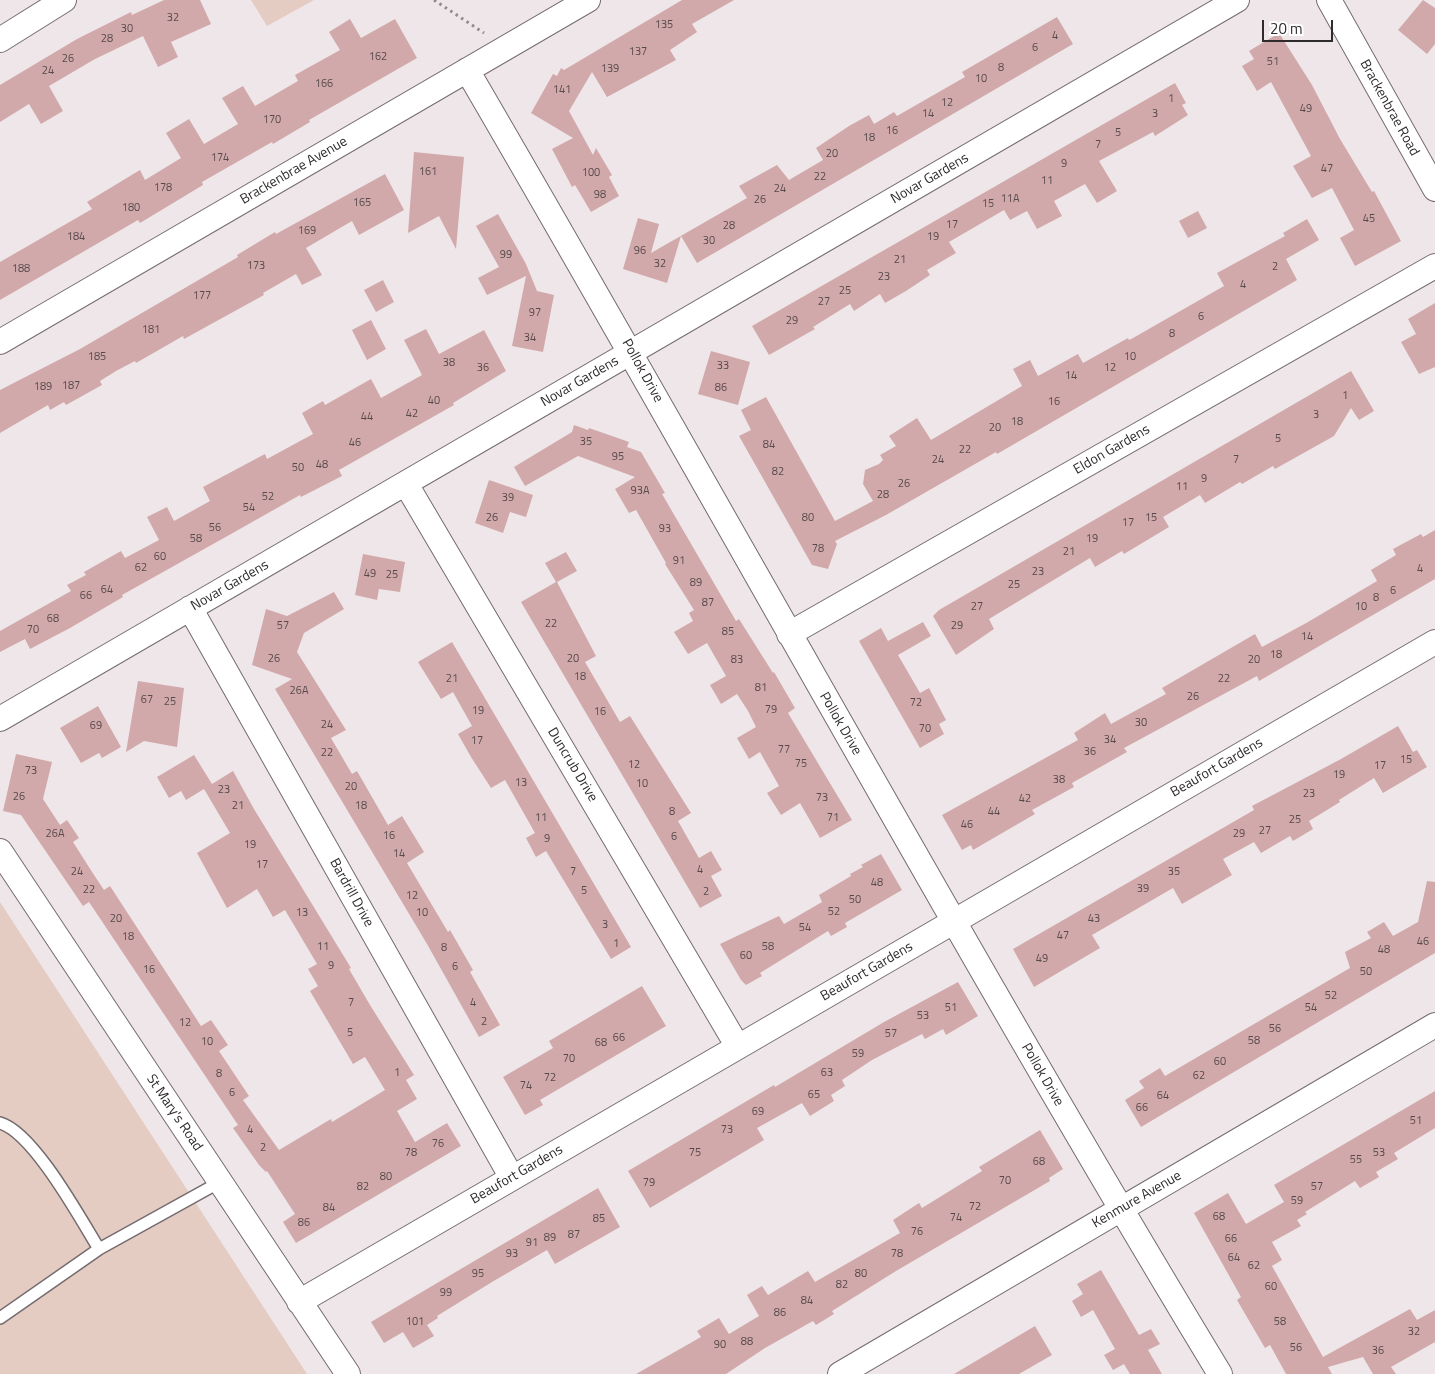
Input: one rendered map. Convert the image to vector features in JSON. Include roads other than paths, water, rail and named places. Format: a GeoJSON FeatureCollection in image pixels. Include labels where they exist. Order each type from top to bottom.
{"type":"FeatureCollection","features":[{"type":"Feature","properties":{"kind":"street"},"geometry":{"type":"LineString","coordinates":[[0,40],[64,0]]}},
{"type":"Feature","properties":{"kind":"street","name":"Brackenbrae Avenue"},"geometry":{"type":"LineString","coordinates":[[0,342],[588,0]]}},
{"type":"Feature","properties":{"kind":"street","name":"Novar Gardens"},"geometry":{"type":"LineString","coordinates":[[0,719],[1237,0]]}},
{"type":"Feature","properties":{"kind":"street","name":"Brackenbrae Road"},"geometry":{"type":"LineString","coordinates":[[1329,0],[1435,189]]}},
{"type":"Feature","properties":{"kind":"street","name":"Pollok Drive"},"geometry":{"type":"LineString","coordinates":[[467,70],[632,352],[952,922],[1120,1210],[1220,1374]]}},
{"type":"Feature","properties":{"kind":"street","name":"Eldon Gardens"},"geometry":{"type":"LineString","coordinates":[[790,634],[1435,266]]}},
{"type":"Feature","properties":{"kind":"street","name":"Duncrub Drive"},"geometry":{"type":"LineString","coordinates":[[406,484],[738,1047]]}},
{"type":"Feature","properties":{"kind":"street","name":"Bardrill Drive"},"geometry":{"type":"LineString","coordinates":[[190,608],[512,1178]]}},
{"type":"Feature","properties":{"kind":"street","name":"Beaufort Gardens"},"geometry":{"type":"LineString","coordinates":[[300,1302],[1435,642]]}},
{"type":"Feature","properties":{"kind":"street","name":"St Mary's Road"},"geometry":{"type":"LineString","coordinates":[[0,851],[348,1374]]}},
{"type":"Feature","properties":{"kind":"street","name":"Kenmure Avenue"},"geometry":{"type":"LineString","coordinates":[[840,1374],[1435,1025]]}},
{"type":"Feature","properties":{"kind":"lane"},"geometry":{"type":"LineString","coordinates":[[0,1123],[9,1125],[44,1162],[99,1249]]}},
{"type":"Feature","properties":{"kind":"lane"},"geometry":{"type":"LineString","coordinates":[[0,1318],[99,1249],[220,1182]]}}]}
